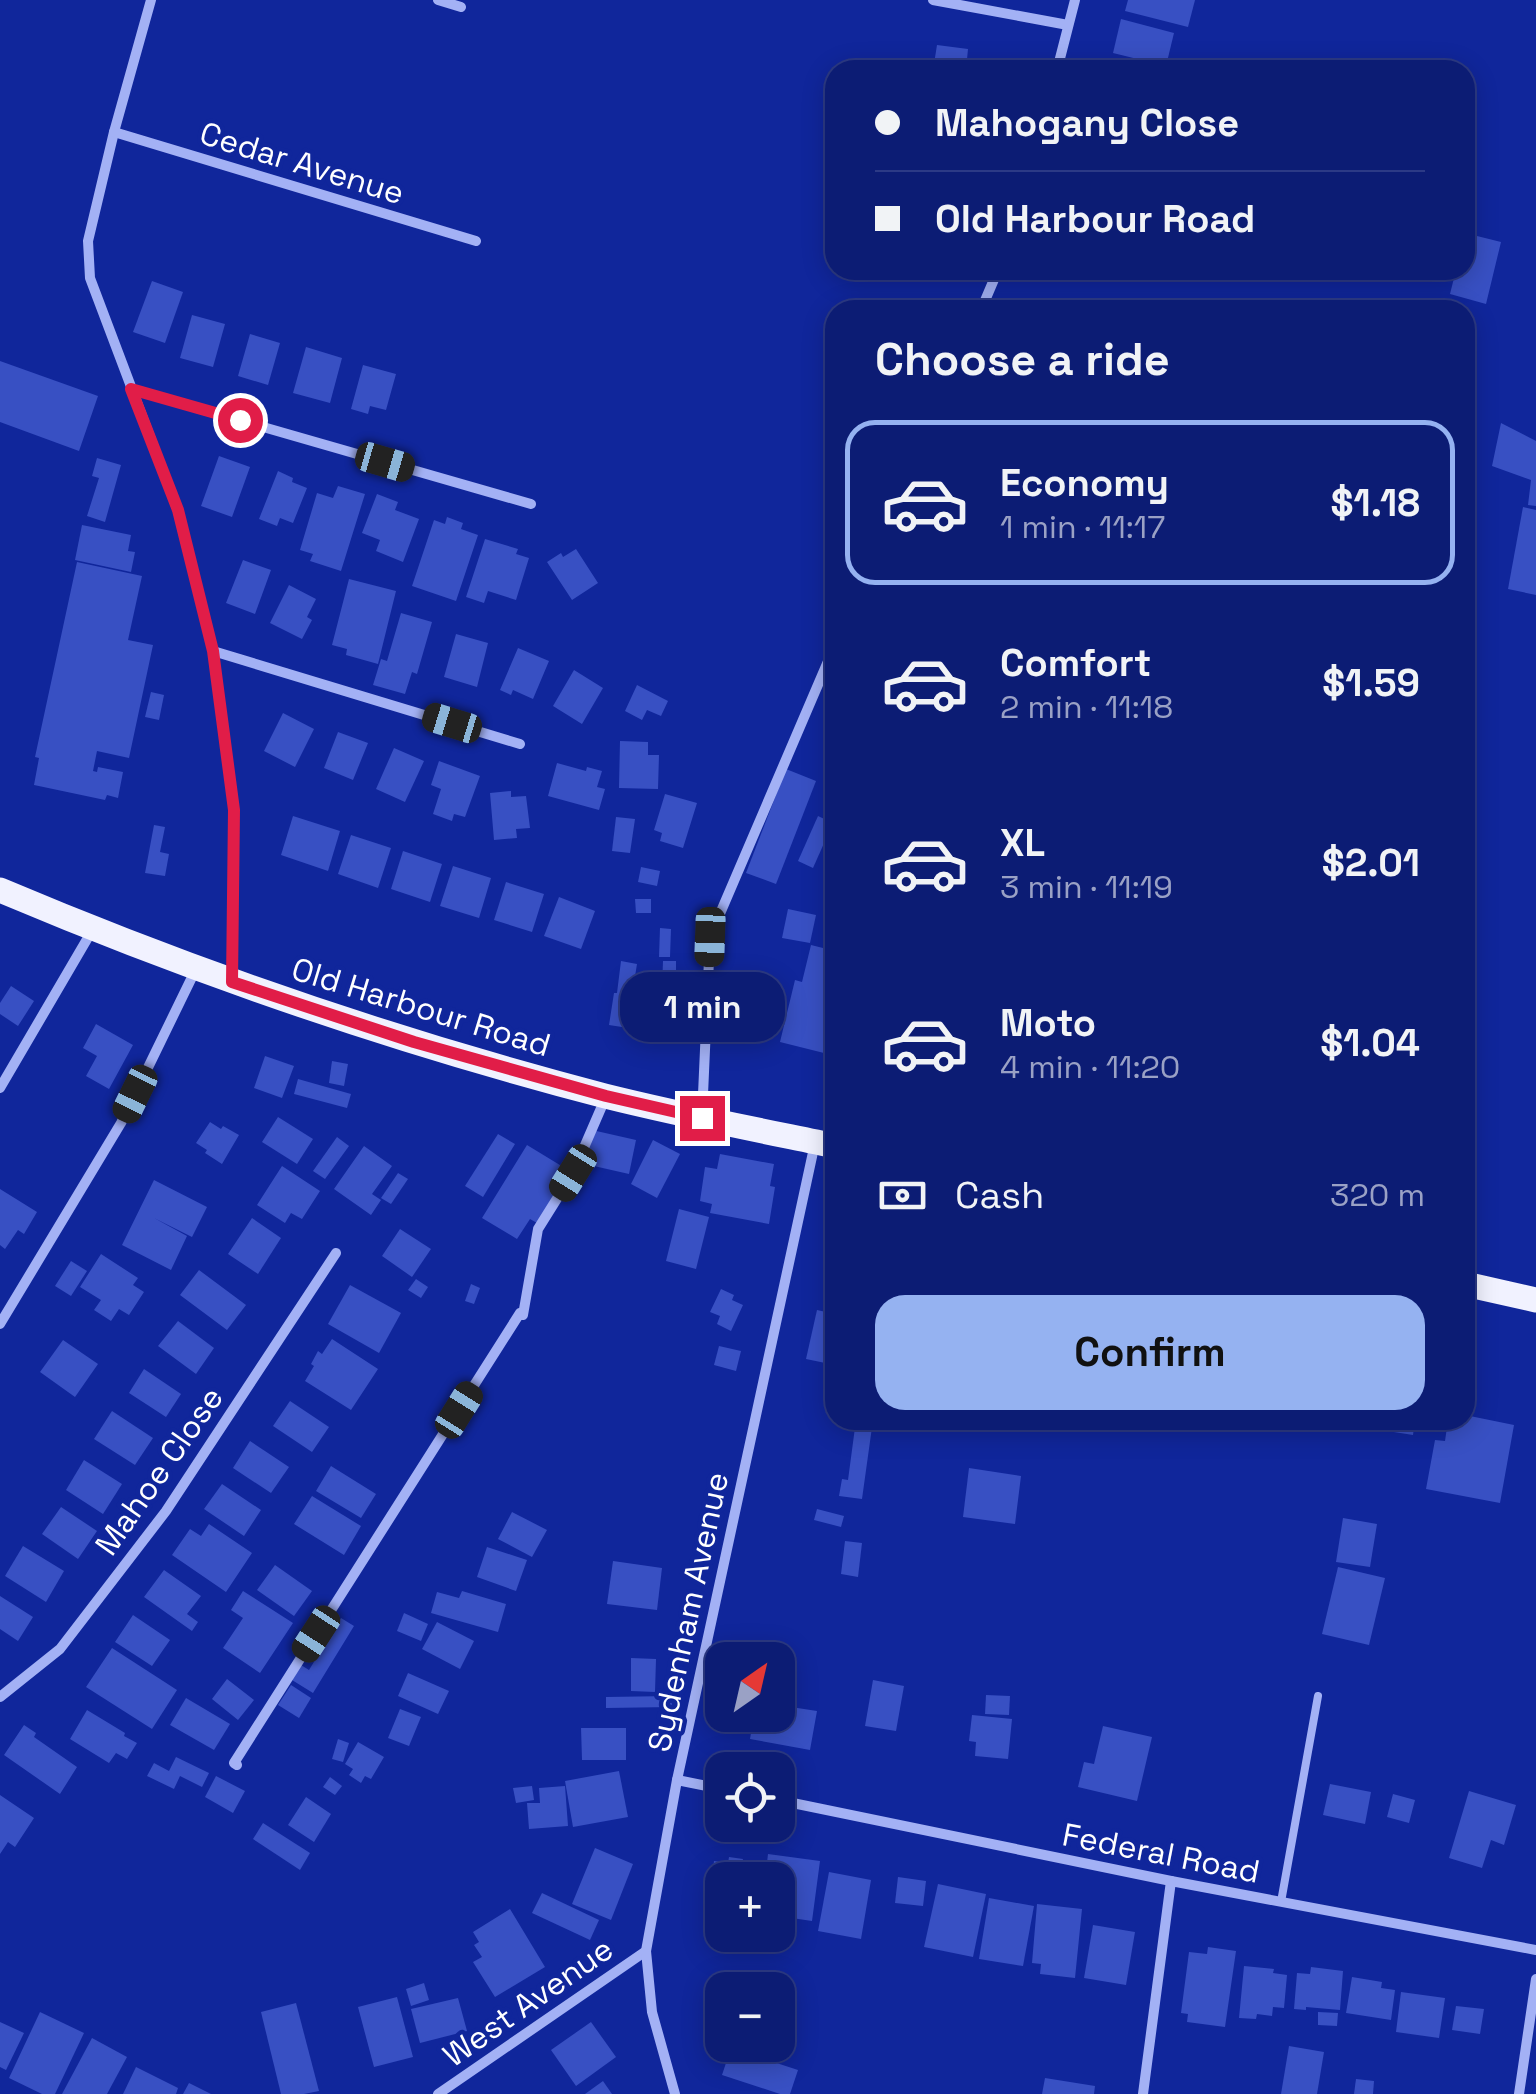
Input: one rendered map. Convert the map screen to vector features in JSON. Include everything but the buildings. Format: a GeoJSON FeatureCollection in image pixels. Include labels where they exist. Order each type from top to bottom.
{"type":"FeatureCollection","features":[{"type":"Feature","properties":{"kind":"main road","name":"Old Harbour Road"},"geometry":{"type":"LineString","coordinates":[[0,890],[232,982],[414,1042],[606,1096],[825,1144]]}},
{"type":"Feature","properties":{"kind":"main road"},"geometry":{"type":"LineString","coordinates":[[1475,1286],[1536,1300]]}},
{"type":"Feature","properties":{"kind":"street"},"geometry":{"type":"LineString","coordinates":[[151,0],[88,241],[90,278],[178,510],[213,651],[234,810],[232,982]]}},
{"type":"Feature","properties":{"kind":"street"},"geometry":{"type":"LineString","coordinates":[[438,0],[461,8]]}},
{"type":"Feature","properties":{"kind":"street"},"geometry":{"type":"LineString","coordinates":[[933,0],[1068,25]]}},
{"type":"Feature","properties":{"kind":"street"},"geometry":{"type":"LineString","coordinates":[[1059,60],[1075,0]]}},
{"type":"Feature","properties":{"kind":"street","name":"Cedar Avenue"},"geometry":{"type":"LineString","coordinates":[[114,132],[476,241]]}},
{"type":"Feature","properties":{"kind":"street"},"geometry":{"type":"LineString","coordinates":[[131,389],[530,504]]}},
{"type":"Feature","properties":{"kind":"street"},"geometry":{"type":"LineString","coordinates":[[213,651],[520,744]]}},
{"type":"Feature","properties":{"kind":"street"},"geometry":{"type":"LineString","coordinates":[[702,1118],[710,937],[825,668]]}},
{"type":"Feature","properties":{"kind":"street"},"geometry":{"type":"LineString","coordinates":[[0,1088],[93,930]]}},
{"type":"Feature","properties":{"kind":"street"},"geometry":{"type":"LineString","coordinates":[[0,1324],[120,1123],[197,968]]}},
{"type":"Feature","properties":{"kind":"street"},"geometry":{"type":"LineString","coordinates":[[236,1765],[520,1313],[523,1315],[538,1229],[573,1173],[606,1096]]}},
{"type":"Feature","properties":{"kind":"street","name":"Sydenham Avenue"},"geometry":{"type":"LineString","coordinates":[[675,2094],[652,2012],[646,1951],[678,1780],[825,1144]]}},
{"type":"Feature","properties":{"kind":"street","name":"Mahoe Close"},"geometry":{"type":"LineString","coordinates":[[0,1698],[60,1649],[154,1526],[336,1253]]}},
{"type":"Feature","properties":{"kind":"street"},"geometry":{"type":"LineString","coordinates":[[678,1780],[705,1786]]}},
{"type":"Feature","properties":{"kind":"street","name":"Federal Road"},"geometry":{"type":"LineString","coordinates":[[795,1804],[1171,1881],[1536,1950]]}},
{"type":"Feature","properties":{"kind":"street"},"geometry":{"type":"LineString","coordinates":[[1143,2094],[1171,1881]]}},
{"type":"Feature","properties":{"kind":"street","name":"West Avenue"},"geometry":{"type":"LineString","coordinates":[[438,2094],[646,1951]]}},
{"type":"Feature","properties":{"kind":"street"},"geometry":{"type":"LineString","coordinates":[[1519,2094],[1536,1978]]}},
{"type":"Feature","properties":{"kind":"lane"},"geometry":{"type":"LineString","coordinates":[[1281,1902],[1318,1696]]}},
{"type":"Feature","properties":{"kind":"route"},"geometry":{"type":"LineString","coordinates":[[240,420],[131,389],[178,510],[213,651],[234,810],[232,982],[414,1042],[606,1096],[702,1118]]}}]}
